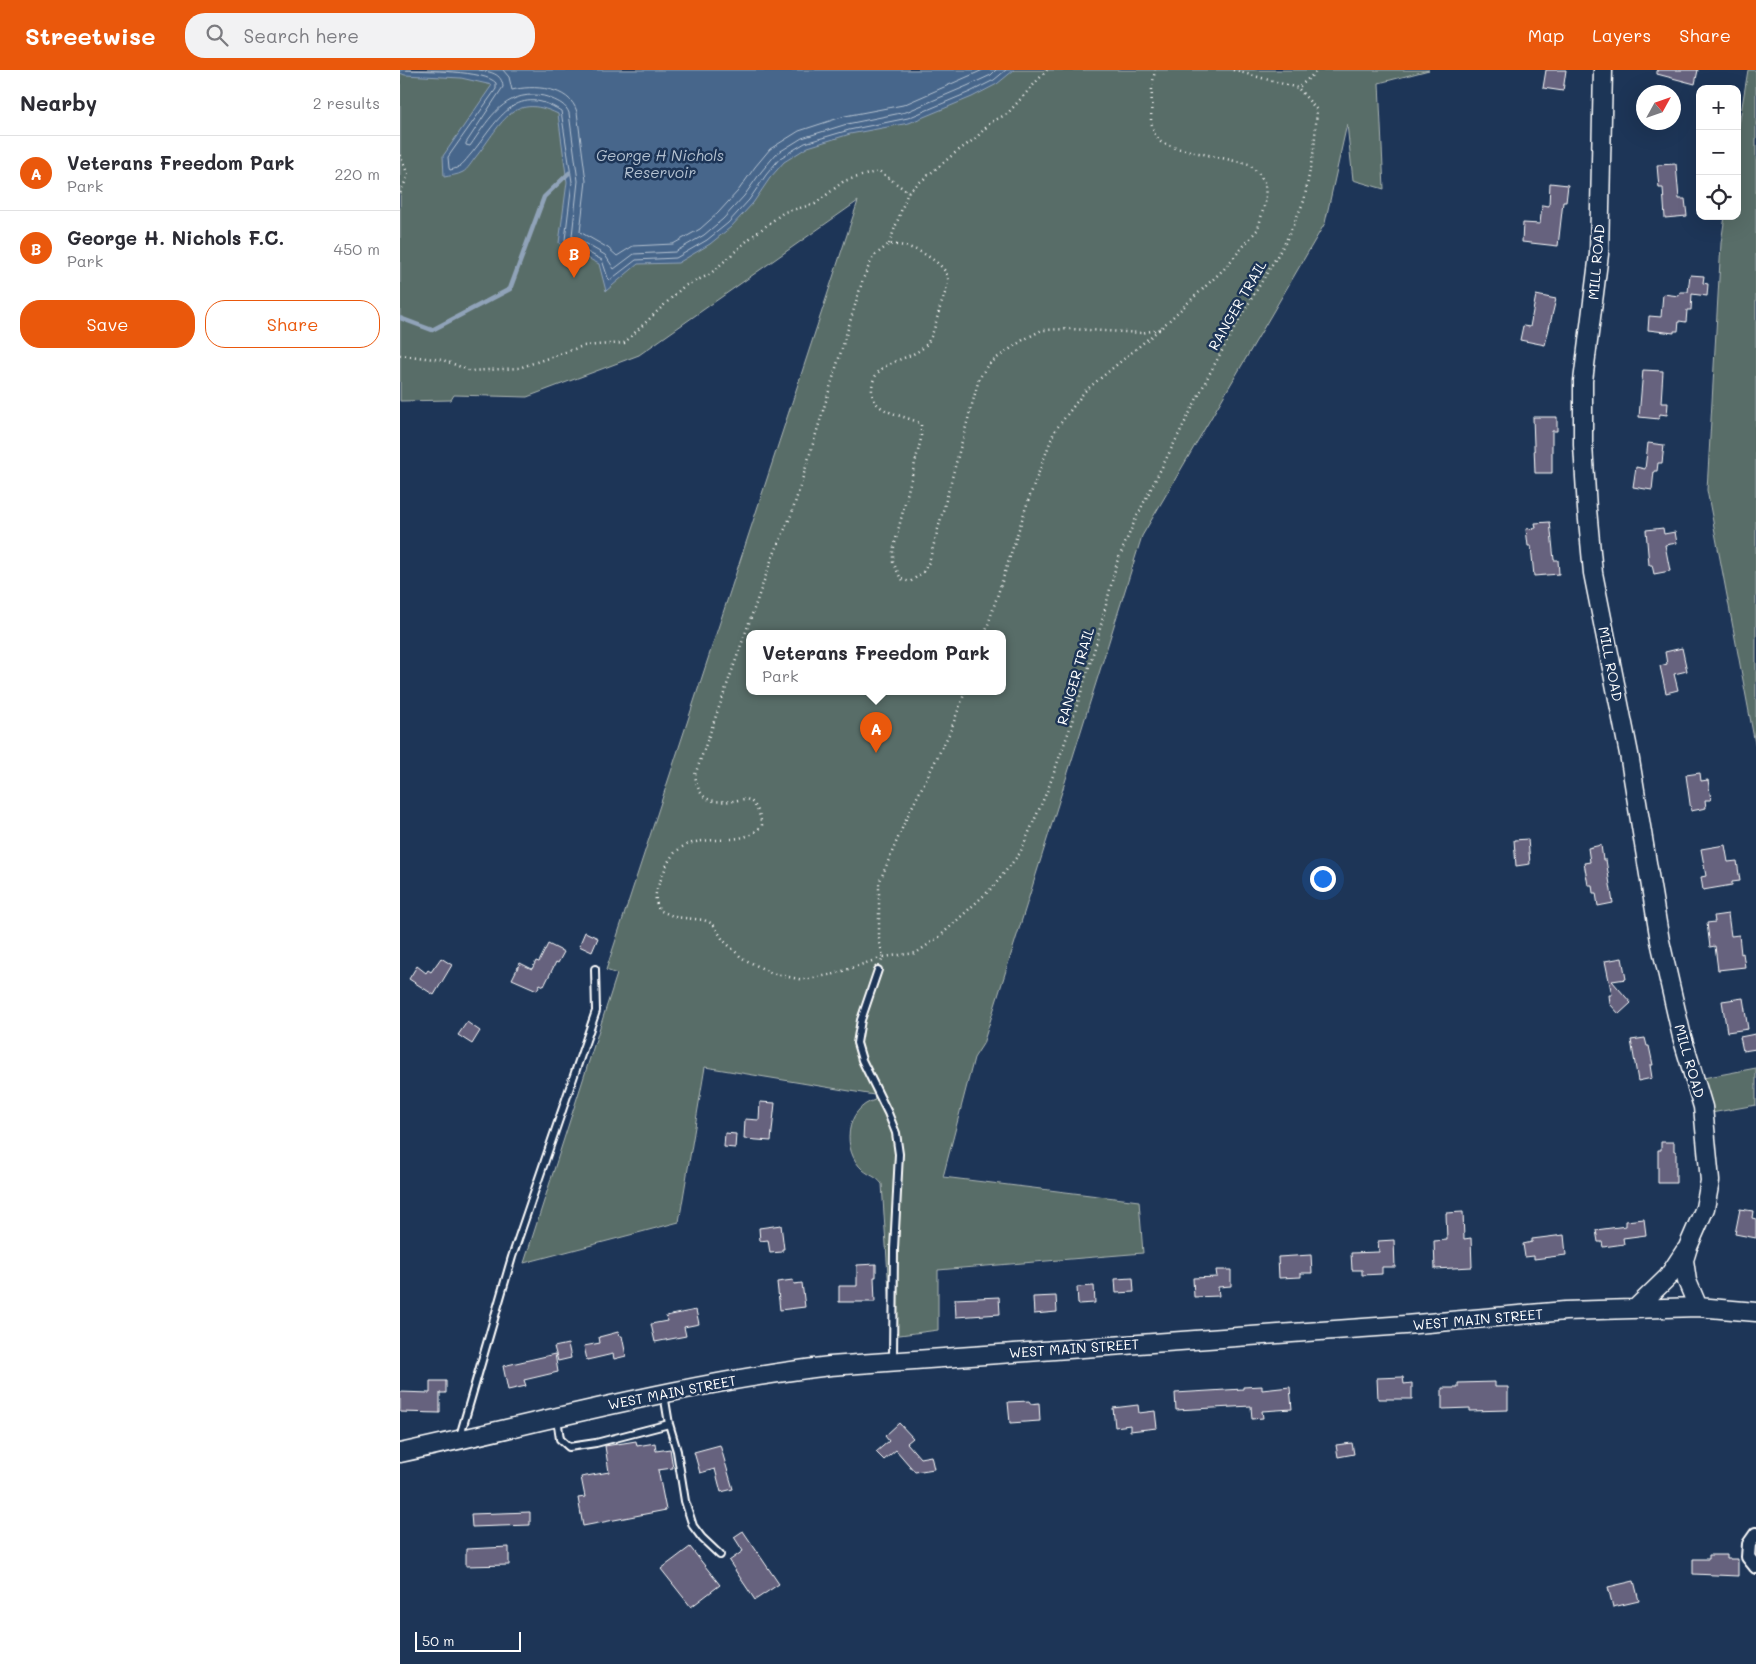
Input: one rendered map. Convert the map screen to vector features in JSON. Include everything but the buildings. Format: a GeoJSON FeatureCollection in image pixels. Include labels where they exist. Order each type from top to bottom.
{"type":"FeatureCollection","features":[{"type":"Feature","properties":{"kind":"main road","name":"MILL ROAD"},"geometry":{"type":"LineString","coordinates":[[1603,70],[1599,254],[1583,381],[1584,477],[1593,573],[1629,754],[1660,941],[1682,1037],[1702,1107],[1710,1181],[1704,1208],[1684,1260],[1685,1271],[1698,1307]]}},
{"type":"Feature","properties":{"kind":"main road","name":"MILL ROAD"},"geometry":{"type":"LineString","coordinates":[[1635,1309],[1668,1277],[1688,1247]]}},
{"type":"Feature","properties":{"kind":"main road","name":"WEST MAIN STREET"},"geometry":{"type":"LineString","coordinates":[[400,1453],[664,1392],[766,1374],[830,1366],[1405,1326],[1533,1314],[1698,1307],[1756,1312]]}},
{"type":"Feature","properties":{"kind":"street"},"geometry":{"type":"LineString","coordinates":[[1756,1534],[1749,1544],[1748,1557],[1756,1567]]}},
{"type":"Feature","properties":{"kind":"lane"},"geometry":{"type":"LineString","coordinates":[[458,1440],[512,1257],[596,1011],[595,969]]}},
{"type":"Feature","properties":{"kind":"lane"},"geometry":{"type":"LineString","coordinates":[[878,970],[862,1020],[857,1043],[862,1060],[896,1133],[899,1154],[894,1249],[893,1361]]}},
{"type":"Feature","properties":{"kind":"lane"},"geometry":{"type":"LineString","coordinates":[[664,1392],[668,1424],[678,1451],[685,1501],[693,1526],[702,1538],[720,1555]]}},
{"type":"Feature","properties":{"kind":"lane"},"geometry":{"type":"LineString","coordinates":[[557,1417],[560,1439],[570,1448],[596,1444],[668,1424]]}},
{"type":"Feature","properties":{"kind":"path"},"geometry":{"type":"LineString","coordinates":[[1047,70],[1007,114],[991,122],[976,138],[908,192],[889,244],[909,247],[933,260],[945,270],[948,280],[933,331],[927,344],[918,352],[885,367],[877,374],[872,394],[877,405],[921,424],[921,439],[893,551],[893,562],[900,579],[910,582],[923,572],[929,562],[980,379],[987,366],[1008,349],[1042,330],[1070,329],[1142,333],[1160,329]]}},
{"type":"Feature","properties":{"kind":"path","name":"RANGER TRAIL"},"geometry":{"type":"LineString","coordinates":[[986,630],[1028,502],[1054,432],[1085,391],[1160,329],[1224,269],[1258,229],[1266,199],[1265,184],[1260,175],[1249,164],[1176,148],[1161,142],[1154,132],[1151,121],[1152,88],[1155,70]]}},
{"type":"Feature","properties":{"kind":"path"},"geometry":{"type":"LineString","coordinates":[[1233,70],[1298,88],[1318,70]]}},
{"type":"Feature","properties":{"kind":"path","name":"RANGER TRAIL"},"geometry":{"type":"LineString","coordinates":[[746,631],[695,775],[698,790],[705,797],[715,802],[746,800],[754,805],[760,815],[762,825],[757,831],[746,837],[690,843],[678,850],[669,860],[657,888],[655,900],[659,910],[675,917],[704,920],[713,924],[723,940],[742,958],[771,973],[803,980],[834,974],[883,957],[916,953],[939,937],[993,887],[1020,853],[1048,789],[1070,731],[1096,644],[1117,562],[1136,516],[1241,316],[1285,243],[1304,201],[1314,149],[1317,110],[1298,88]]}},
{"type":"Feature","properties":{"kind":"path"},"geometry":{"type":"LineString","coordinates":[[400,155],[408,175],[400,194]]}},
{"type":"Feature","properties":{"kind":"path"},"geometry":{"type":"LineString","coordinates":[[400,355],[442,360],[471,371],[519,368],[583,346],[624,342],[684,286],[709,275],[749,239],[784,212],[815,204],[844,181],[879,171],[908,192]]}},
{"type":"Feature","properties":{"kind":"path","name":"RANGER TRAIL"},"geometry":{"type":"LineString","coordinates":[[746,630],[771,561],[792,513],[863,279],[873,257],[889,244]]}},
{"type":"Feature","properties":{"kind":"path"},"geometry":{"type":"LineString","coordinates":[[878,970],[883,957],[879,938],[879,883],[906,819],[950,732],[964,695]]}},
{"type":"Feature","properties":{"kind":"green space"},"geometry":{"type":"Polygon","coordinates":[[[400,70],[1429,70],[1379,83],[1384,189],[1353,180],[1347,124],[1325,223],[1142,536],[983,1044],[974,1058],[943,1177],[1139,1201],[1143,1253],[938,1270],[938,1330],[892,1336],[882,1184],[863,1170],[856,1162],[849,1142],[852,1121],[857,1112],[875,1100],[874,1095],[705,1067],[679,1222],[524,1263],[617,974],[606,970],[858,201],[639,355],[527,397],[454,395],[451,400],[400,401],[400,70]]]}},
{"type":"Feature","properties":{"kind":"green space"},"geometry":{"type":"Polygon","coordinates":[[[1748,70],[1756,70],[1756,749],[1707,490],[1721,243],[1724,220],[1741,220],[1741,113],[1748,70]]]}},
{"type":"Feature","properties":{"kind":"green space"},"geometry":{"type":"Polygon","coordinates":[[[1756,1068],[1756,1105],[1711,1113],[1703,1078],[1756,1068]]]}},
{"type":"Feature","properties":{"kind":"water","name":"George H Nichols Reservoir"},"geometry":{"type":"Polygon","coordinates":[[[400,70],[1014,70],[997,84],[972,97],[909,123],[850,134],[808,147],[784,162],[770,178],[753,203],[731,227],[710,244],[678,263],[638,264],[606,291],[599,264],[559,243],[567,182],[558,114],[542,108],[529,107],[518,109],[500,124],[466,170],[459,174],[444,177],[443,156],[492,85],[461,78],[405,75],[400,73],[400,70]]]}},
{"type":"Feature","properties":{"kind":"waterway"},"geometry":{"type":"LineString","coordinates":[[400,318],[432,330],[510,289],[544,197],[569,173]]}},
{"type":"Feature","properties":{"kind":"place","name":"George H. Nichols F.C."},"geometry":{"type":"Point","coordinates":[574,278]}},
{"type":"Feature","properties":{"kind":"place","name":"Veterans Freedom Park"},"geometry":{"type":"Point","coordinates":[876,753]}}]}
